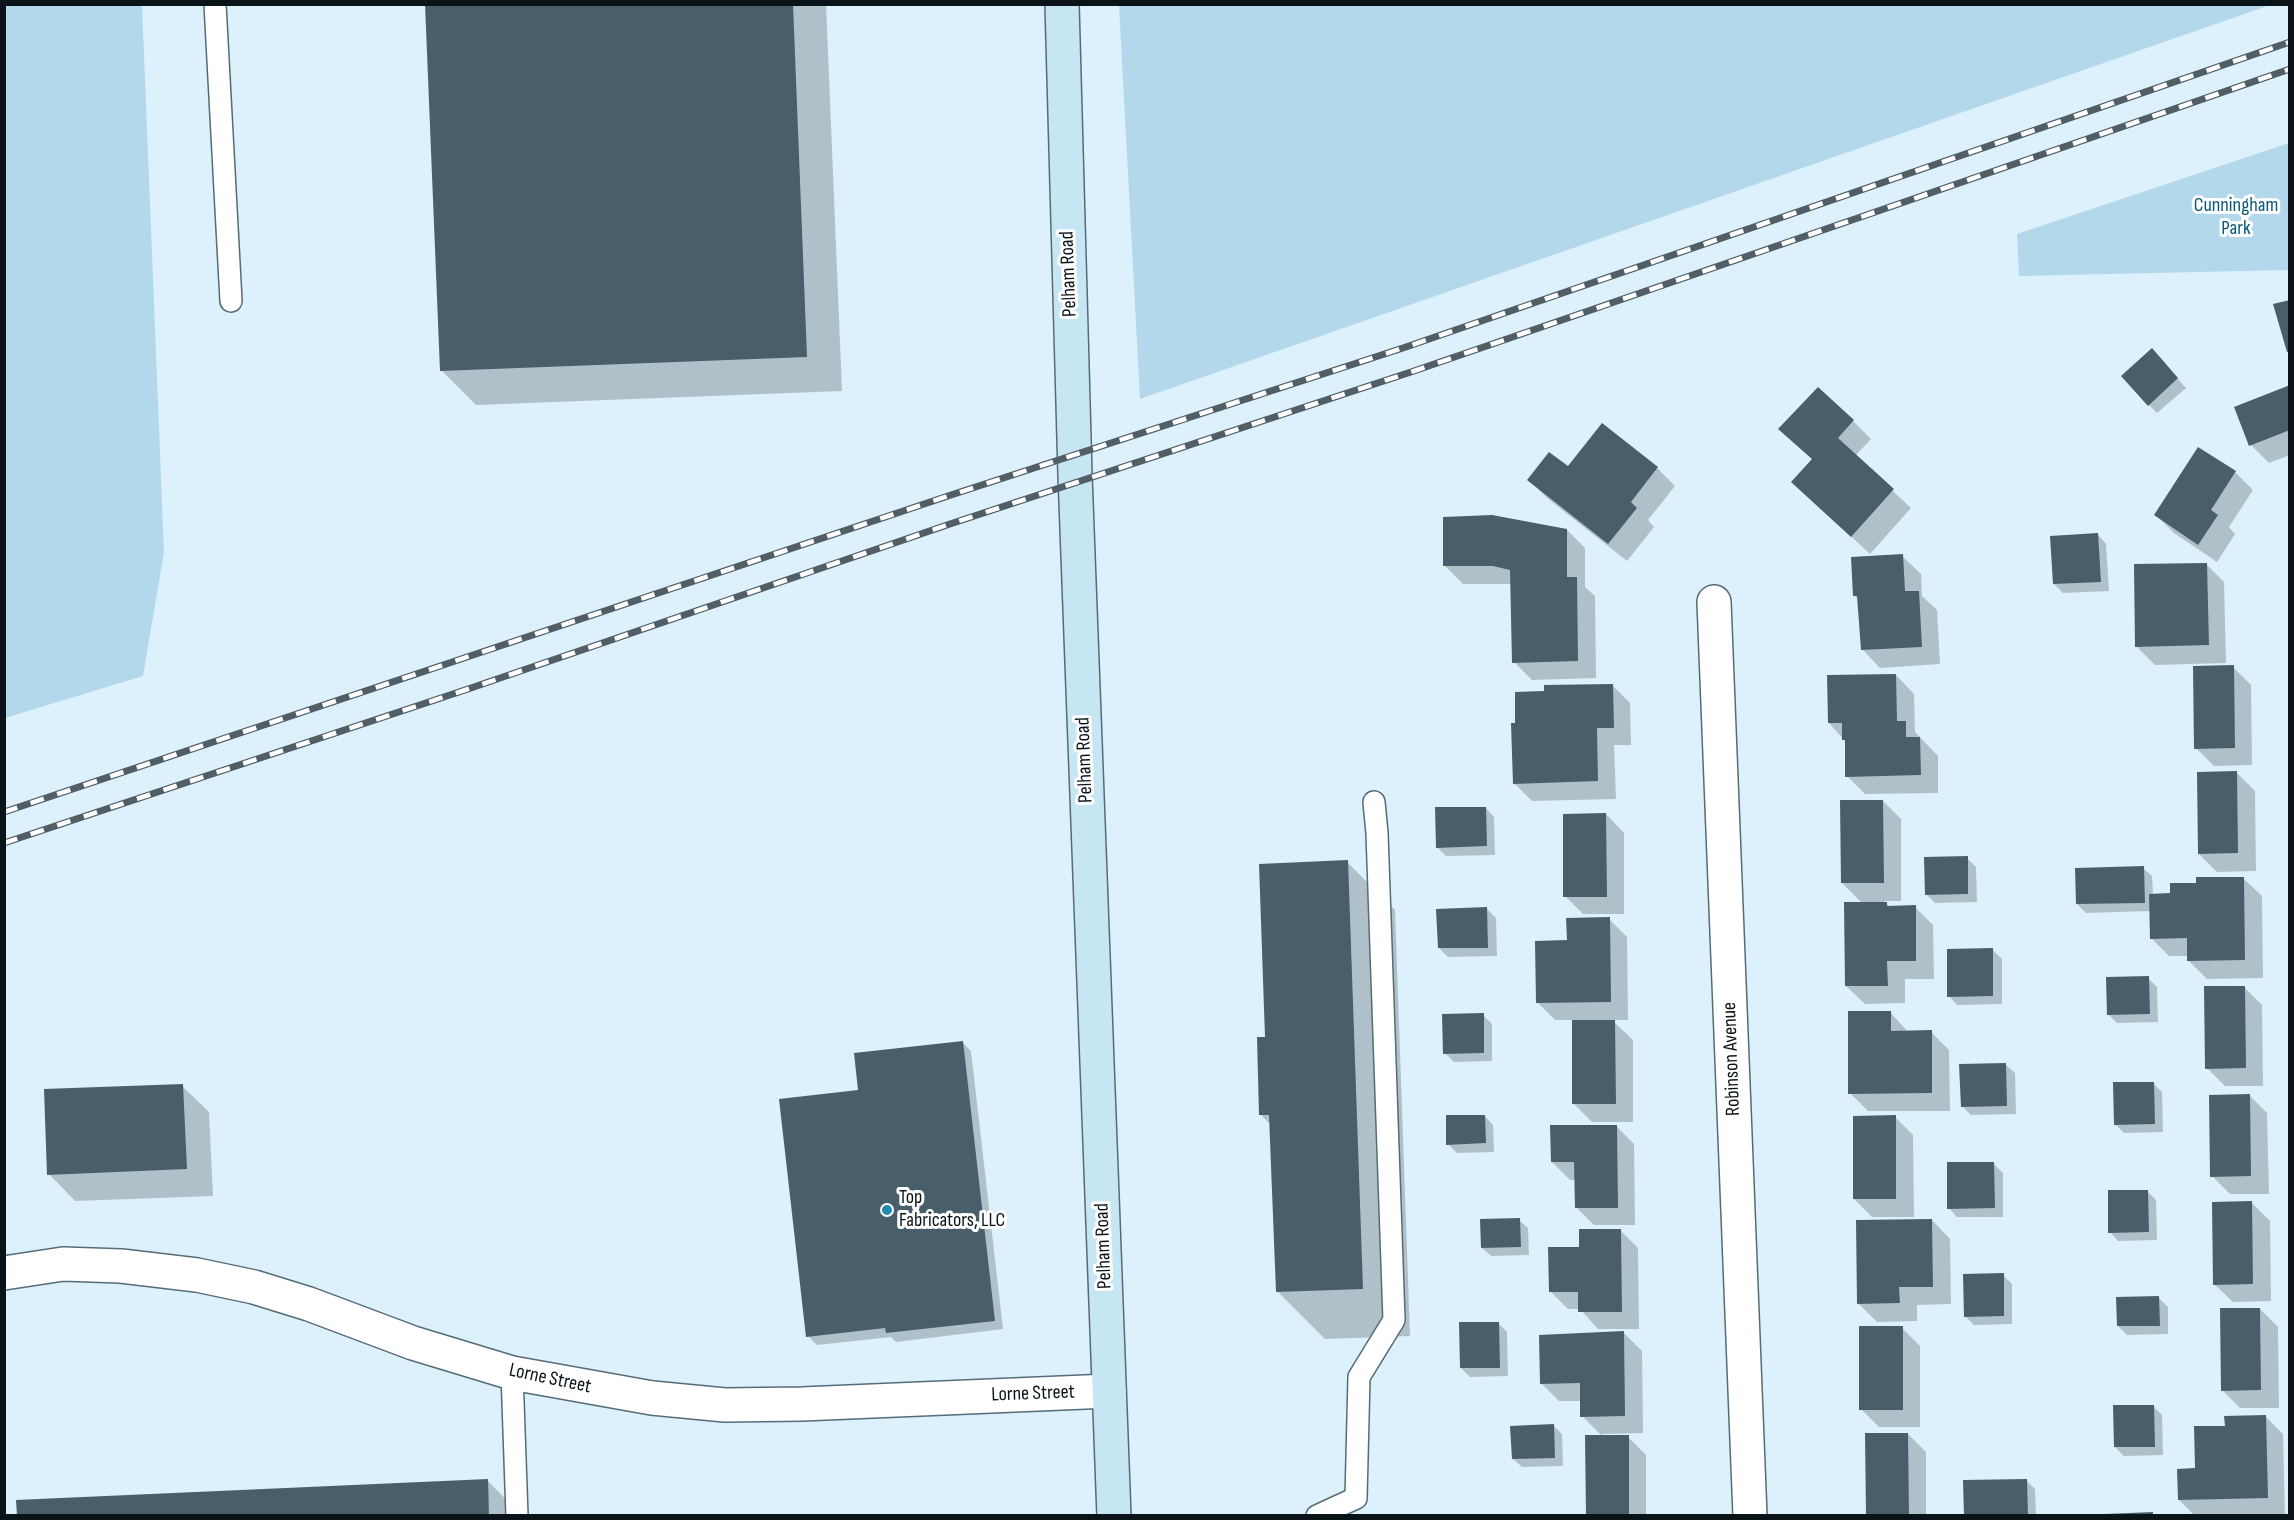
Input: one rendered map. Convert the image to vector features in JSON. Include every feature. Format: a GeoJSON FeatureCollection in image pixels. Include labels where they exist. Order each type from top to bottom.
{"type":"FeatureCollection","features":[{"type":"Feature","properties":{"kind":"main road","name":"Pelham Road"},"geometry":{"type":"LineString","coordinates":[[1062,4],[1075,475],[1114,1515]]}},
{"type":"Feature","properties":{"kind":"street","name":"Robinson Avenue"},"geometry":{"type":"LineString","coordinates":[[1714,602],[1750,1515]]}},
{"type":"Feature","properties":{"kind":"street","name":"Lorne Street"},"geometry":{"type":"LineString","coordinates":[[4,1273],[63,1264],[121,1266],[197,1275],[254,1287],[309,1304],[414,1343],[512,1373],[652,1398],[725,1405],[802,1404],[1109,1391]]}},
{"type":"Feature","properties":{"kind":"lane"},"geometry":{"type":"LineString","coordinates":[[215,4],[231,301]]}},
{"type":"Feature","properties":{"kind":"lane"},"geometry":{"type":"LineString","coordinates":[[1317,1515],[1356,1498],[1359,1377],[1394,1320],[1377,833],[1374,802]]}},
{"type":"Feature","properties":{"kind":"lane"},"geometry":{"type":"LineString","coordinates":[[512,1373],[517,1515]]}},
{"type":"Feature","properties":{"kind":"green space"},"geometry":{"type":"Polygon","coordinates":[[[5,4],[142,5],[164,552],[143,676],[5,718],[5,4]]]}},
{"type":"Feature","properties":{"kind":"green space"},"geometry":{"type":"Polygon","coordinates":[[[1119,4],[2270,5],[1140,399],[1119,4]]]}},
{"type":"Feature","properties":{"kind":"green space","name":"Cunningham Park"},"geometry":{"type":"Polygon","coordinates":[[[2289,143],[2289,270],[2019,276],[2017,234],[2289,143]]]}},
{"type":"Feature","properties":{"kind":"building"},"geometry":{"type":"Polygon","coordinates":[[[425,4],[793,4],[807,357],[440,371],[425,4]]]}},
{"type":"Feature","properties":{"kind":"building"},"geometry":{"type":"Polygon","coordinates":[[[2290,300],[2290,352],[2287,352],[2273,304],[2290,300]]]}},
{"type":"Feature","properties":{"kind":"building"},"geometry":{"type":"Polygon","coordinates":[[[2152,348],[2178,378],[2148,406],[2121,376],[2152,348]]]}},
{"type":"Feature","properties":{"kind":"building"},"geometry":{"type":"Polygon","coordinates":[[[2290,385],[2290,430],[2249,446],[2234,407],[2290,385]]]}},
{"type":"Feature","properties":{"kind":"building"},"geometry":{"type":"Polygon","coordinates":[[[1818,387],[1854,420],[1838,438],[1894,489],[1851,537],[1791,482],[1812,459],[1778,429],[1818,387]]]}},
{"type":"Feature","properties":{"kind":"building"},"geometry":{"type":"Polygon","coordinates":[[[1602,423],[1658,467],[1631,502],[1637,508],[1608,544],[1527,480],[1549,452],[1568,466],[1602,423]]]}},
{"type":"Feature","properties":{"kind":"building"},"geometry":{"type":"Polygon","coordinates":[[[2198,447],[2236,471],[2211,510],[2218,515],[2198,545],[2154,515],[2198,447]]]}},
{"type":"Feature","properties":{"kind":"building"},"geometry":{"type":"Polygon","coordinates":[[[1492,515],[1567,529],[1567,577],[1577,577],[1578,661],[1512,663],[1510,570],[1493,566],[1443,566],[1443,517],[1492,515]]]}},
{"type":"Feature","properties":{"kind":"building"},"geometry":{"type":"Polygon","coordinates":[[[2098,533],[2101,582],[2053,584],[2050,536],[2098,533]]]}},
{"type":"Feature","properties":{"kind":"building"},"geometry":{"type":"Polygon","coordinates":[[[1903,554],[1905,591],[1919,591],[1922,647],[1861,650],[1857,596],[1853,596],[1851,557],[1903,554]]]}},
{"type":"Feature","properties":{"kind":"building"},"geometry":{"type":"Polygon","coordinates":[[[2207,563],[2209,645],[2135,647],[2134,564],[2207,563]]]}},
{"type":"Feature","properties":{"kind":"building"},"geometry":{"type":"Polygon","coordinates":[[[2234,665],[2235,748],[2194,749],[2193,666],[2234,665]]]}},
{"type":"Feature","properties":{"kind":"building"},"geometry":{"type":"Polygon","coordinates":[[[1896,674],[1897,721],[1906,721],[1906,737],[1920,737],[1921,775],[1845,777],[1845,740],[1842,740],[1842,723],[1828,723],[1827,675],[1896,674]]]}},
{"type":"Feature","properties":{"kind":"building"},"geometry":{"type":"Polygon","coordinates":[[[1613,684],[1614,728],[1597,728],[1598,781],[1513,784],[1511,723],[1515,723],[1515,692],[1544,691],[1544,685],[1613,684]]]}},
{"type":"Feature","properties":{"kind":"building"},"geometry":{"type":"Polygon","coordinates":[[[2237,771],[2238,853],[2198,854],[2197,772],[2237,771]]]}},
{"type":"Feature","properties":{"kind":"building"},"geometry":{"type":"Polygon","coordinates":[[[1840,800],[1883,800],[1884,883],[1841,883],[1840,800]]]}},
{"type":"Feature","properties":{"kind":"building"},"geometry":{"type":"Polygon","coordinates":[[[1435,807],[1486,807],[1487,846],[1436,848],[1435,807]]]}},
{"type":"Feature","properties":{"kind":"building"},"geometry":{"type":"Polygon","coordinates":[[[1606,813],[1607,897],[1563,897],[1563,814],[1606,813]]]}},
{"type":"Feature","properties":{"kind":"building"},"geometry":{"type":"Polygon","coordinates":[[[1968,856],[1968,894],[1925,895],[1924,857],[1968,856]]]}},
{"type":"Feature","properties":{"kind":"building"},"geometry":{"type":"Polygon","coordinates":[[[1348,860],[1363,1289],[1276,1292],[1269,1115],[1259,1115],[1257,1037],[1265,1037],[1259,864],[1348,860]]]}},
{"type":"Feature","properties":{"kind":"building"},"geometry":{"type":"Polygon","coordinates":[[[2144,866],[2145,903],[2076,904],[2075,868],[2144,866]]]}},
{"type":"Feature","properties":{"kind":"building"},"geometry":{"type":"Polygon","coordinates":[[[2196,877],[2244,877],[2245,960],[2187,961],[2187,938],[2150,939],[2149,894],[2170,893],[2170,883],[2196,883],[2196,877]]]}},
{"type":"Feature","properties":{"kind":"building"},"geometry":{"type":"Polygon","coordinates":[[[1844,902],[1887,902],[1887,906],[1916,905],[1916,961],[1887,961],[1888,986],[1845,986],[1844,902]]]}},
{"type":"Feature","properties":{"kind":"building"},"geometry":{"type":"Polygon","coordinates":[[[1487,907],[1488,948],[1438,948],[1436,909],[1487,907]]]}},
{"type":"Feature","properties":{"kind":"building"},"geometry":{"type":"Polygon","coordinates":[[[1610,917],[1611,1002],[1536,1003],[1535,941],[1567,940],[1566,918],[1610,917]]]}},
{"type":"Feature","properties":{"kind":"building"},"geometry":{"type":"Polygon","coordinates":[[[1993,948],[1993,996],[1947,997],[1947,949],[1993,948]]]}},
{"type":"Feature","properties":{"kind":"building"},"geometry":{"type":"Polygon","coordinates":[[[2149,976],[2150,1014],[2107,1015],[2106,977],[2149,976]]]}},
{"type":"Feature","properties":{"kind":"building"},"geometry":{"type":"Polygon","coordinates":[[[2204,986],[2245,986],[2246,1068],[2205,1069],[2204,986]]]}},
{"type":"Feature","properties":{"kind":"building"},"geometry":{"type":"Polygon","coordinates":[[[1848,1011],[1891,1011],[1891,1031],[1932,1030],[1932,1093],[1848,1094],[1848,1011]]]}},
{"type":"Feature","properties":{"kind":"building"},"geometry":{"type":"Polygon","coordinates":[[[1484,1013],[1484,1053],[1443,1054],[1442,1014],[1484,1013]]]}},
{"type":"Feature","properties":{"kind":"building"},"geometry":{"type":"Polygon","coordinates":[[[1572,1020],[1615,1020],[1616,1104],[1572,1104],[1572,1020]]]}},
{"type":"Feature","properties":{"kind":"building","name":"Top Fabricators, LLC"},"geometry":{"type":"Polygon","coordinates":[[[963,1041],[995,1321],[886,1333],[885,1328],[806,1337],[779,1099],[858,1090],[854,1053],[963,1041]]]}},
{"type":"Feature","properties":{"kind":"building"},"geometry":{"type":"Polygon","coordinates":[[[2006,1063],[2007,1106],[1961,1107],[1959,1064],[2006,1063]]]}},
{"type":"Feature","properties":{"kind":"building"},"geometry":{"type":"Polygon","coordinates":[[[2113,1082],[2154,1082],[2155,1124],[2114,1125],[2113,1082]]]}},
{"type":"Feature","properties":{"kind":"building"},"geometry":{"type":"Polygon","coordinates":[[[183,1084],[187,1169],[47,1175],[44,1089],[183,1084]]]}},
{"type":"Feature","properties":{"kind":"building"},"geometry":{"type":"Polygon","coordinates":[[[2250,1094],[2251,1176],[2210,1177],[2209,1095],[2250,1094]]]}},
{"type":"Feature","properties":{"kind":"building"},"geometry":{"type":"Polygon","coordinates":[[[1446,1115],[1485,1115],[1486,1143],[1446,1145],[1446,1115]]]}},
{"type":"Feature","properties":{"kind":"building"},"geometry":{"type":"Polygon","coordinates":[[[1896,1115],[1896,1199],[1853,1199],[1853,1116],[1896,1115]]]}},
{"type":"Feature","properties":{"kind":"building"},"geometry":{"type":"Polygon","coordinates":[[[1550,1125],[1617,1125],[1618,1208],[1575,1208],[1574,1162],[1551,1162],[1550,1125]]]}},
{"type":"Feature","properties":{"kind":"building"},"geometry":{"type":"Polygon","coordinates":[[[1947,1162],[1994,1162],[1995,1208],[1947,1209],[1947,1162]]]}},
{"type":"Feature","properties":{"kind":"building"},"geometry":{"type":"Polygon","coordinates":[[[2108,1190],[2148,1190],[2149,1232],[2108,1233],[2108,1190]]]}},
{"type":"Feature","properties":{"kind":"building"},"geometry":{"type":"Polygon","coordinates":[[[2252,1201],[2253,1284],[2213,1285],[2212,1202],[2252,1201]]]}},
{"type":"Feature","properties":{"kind":"building"},"geometry":{"type":"Polygon","coordinates":[[[1520,1218],[1521,1247],[1481,1248],[1480,1219],[1520,1218]]]}},
{"type":"Feature","properties":{"kind":"building"},"geometry":{"type":"Polygon","coordinates":[[[1932,1219],[1933,1287],[1899,1287],[1900,1303],[1857,1304],[1856,1220],[1932,1219]]]}},
{"type":"Feature","properties":{"kind":"building"},"geometry":{"type":"Polygon","coordinates":[[[1579,1229],[1621,1229],[1622,1312],[1578,1312],[1578,1292],[1549,1292],[1548,1247],[1579,1247],[1579,1229]]]}},
{"type":"Feature","properties":{"kind":"building"},"geometry":{"type":"Polygon","coordinates":[[[2004,1273],[2004,1316],[1964,1317],[1963,1274],[2004,1273]]]}},
{"type":"Feature","properties":{"kind":"building"},"geometry":{"type":"Polygon","coordinates":[[[2159,1296],[2160,1326],[2117,1326],[2116,1297],[2159,1296]]]}},
{"type":"Feature","properties":{"kind":"building"},"geometry":{"type":"Polygon","coordinates":[[[2220,1308],[2260,1308],[2261,1390],[2221,1391],[2220,1308]]]}},
{"type":"Feature","properties":{"kind":"building"},"geometry":{"type":"Polygon","coordinates":[[[1459,1322],[1499,1322],[1500,1368],[1460,1368],[1459,1322]]]}},
{"type":"Feature","properties":{"kind":"building"},"geometry":{"type":"Polygon","coordinates":[[[1859,1326],[1903,1326],[1903,1410],[1859,1410],[1859,1326]]]}},
{"type":"Feature","properties":{"kind":"building"},"geometry":{"type":"Polygon","coordinates":[[[1624,1331],[1625,1416],[1580,1417],[1580,1383],[1540,1384],[1539,1335],[1624,1331]]]}},
{"type":"Feature","properties":{"kind":"building"},"geometry":{"type":"Polygon","coordinates":[[[2113,1405],[2154,1405],[2155,1447],[2114,1447],[2113,1405]]]}},
{"type":"Feature","properties":{"kind":"building"},"geometry":{"type":"Polygon","coordinates":[[[2266,1415],[2268,1498],[2178,1500],[2177,1469],[2195,1468],[2194,1426],[2225,1426],[2224,1416],[2266,1415]]]}},
{"type":"Feature","properties":{"kind":"building"},"geometry":{"type":"Polygon","coordinates":[[[1554,1424],[1555,1458],[1512,1459],[1510,1426],[1554,1424]]]}},
{"type":"Feature","properties":{"kind":"building"},"geometry":{"type":"Polygon","coordinates":[[[1865,1433],[1908,1433],[1909,1516],[1866,1516],[1865,1433]]]}},
{"type":"Feature","properties":{"kind":"building"},"geometry":{"type":"Polygon","coordinates":[[[1585,1435],[1629,1435],[1629,1516],[1586,1516],[1585,1435]]]}},
{"type":"Feature","properties":{"kind":"building"},"geometry":{"type":"Polygon","coordinates":[[[488,1479],[489,1516],[17,1516],[16,1500],[488,1479]]]}},
{"type":"Feature","properties":{"kind":"building"},"geometry":{"type":"Polygon","coordinates":[[[2027,1479],[2028,1516],[1964,1516],[1963,1480],[2027,1479]]]}},
{"type":"Feature","properties":{"kind":"building"},"geometry":{"type":"Polygon","coordinates":[[[2153,1512],[2153,1516],[2105,1516],[2105,1514],[2153,1512]]]}},
{"type":"Feature","properties":{"kind":"railway"},"geometry":{"type":"LineString","coordinates":[[4,812],[951,495],[1406,347],[2290,42]]}},
{"type":"Feature","properties":{"kind":"railway"},"geometry":{"type":"LineString","coordinates":[[4,843],[468,689],[950,524],[1414,371],[2290,69]]}},
{"type":"Feature","properties":{"kind":"place","name":"Top Fabricators, LLC"},"geometry":{"type":"Point","coordinates":[887,1210]}}]}
